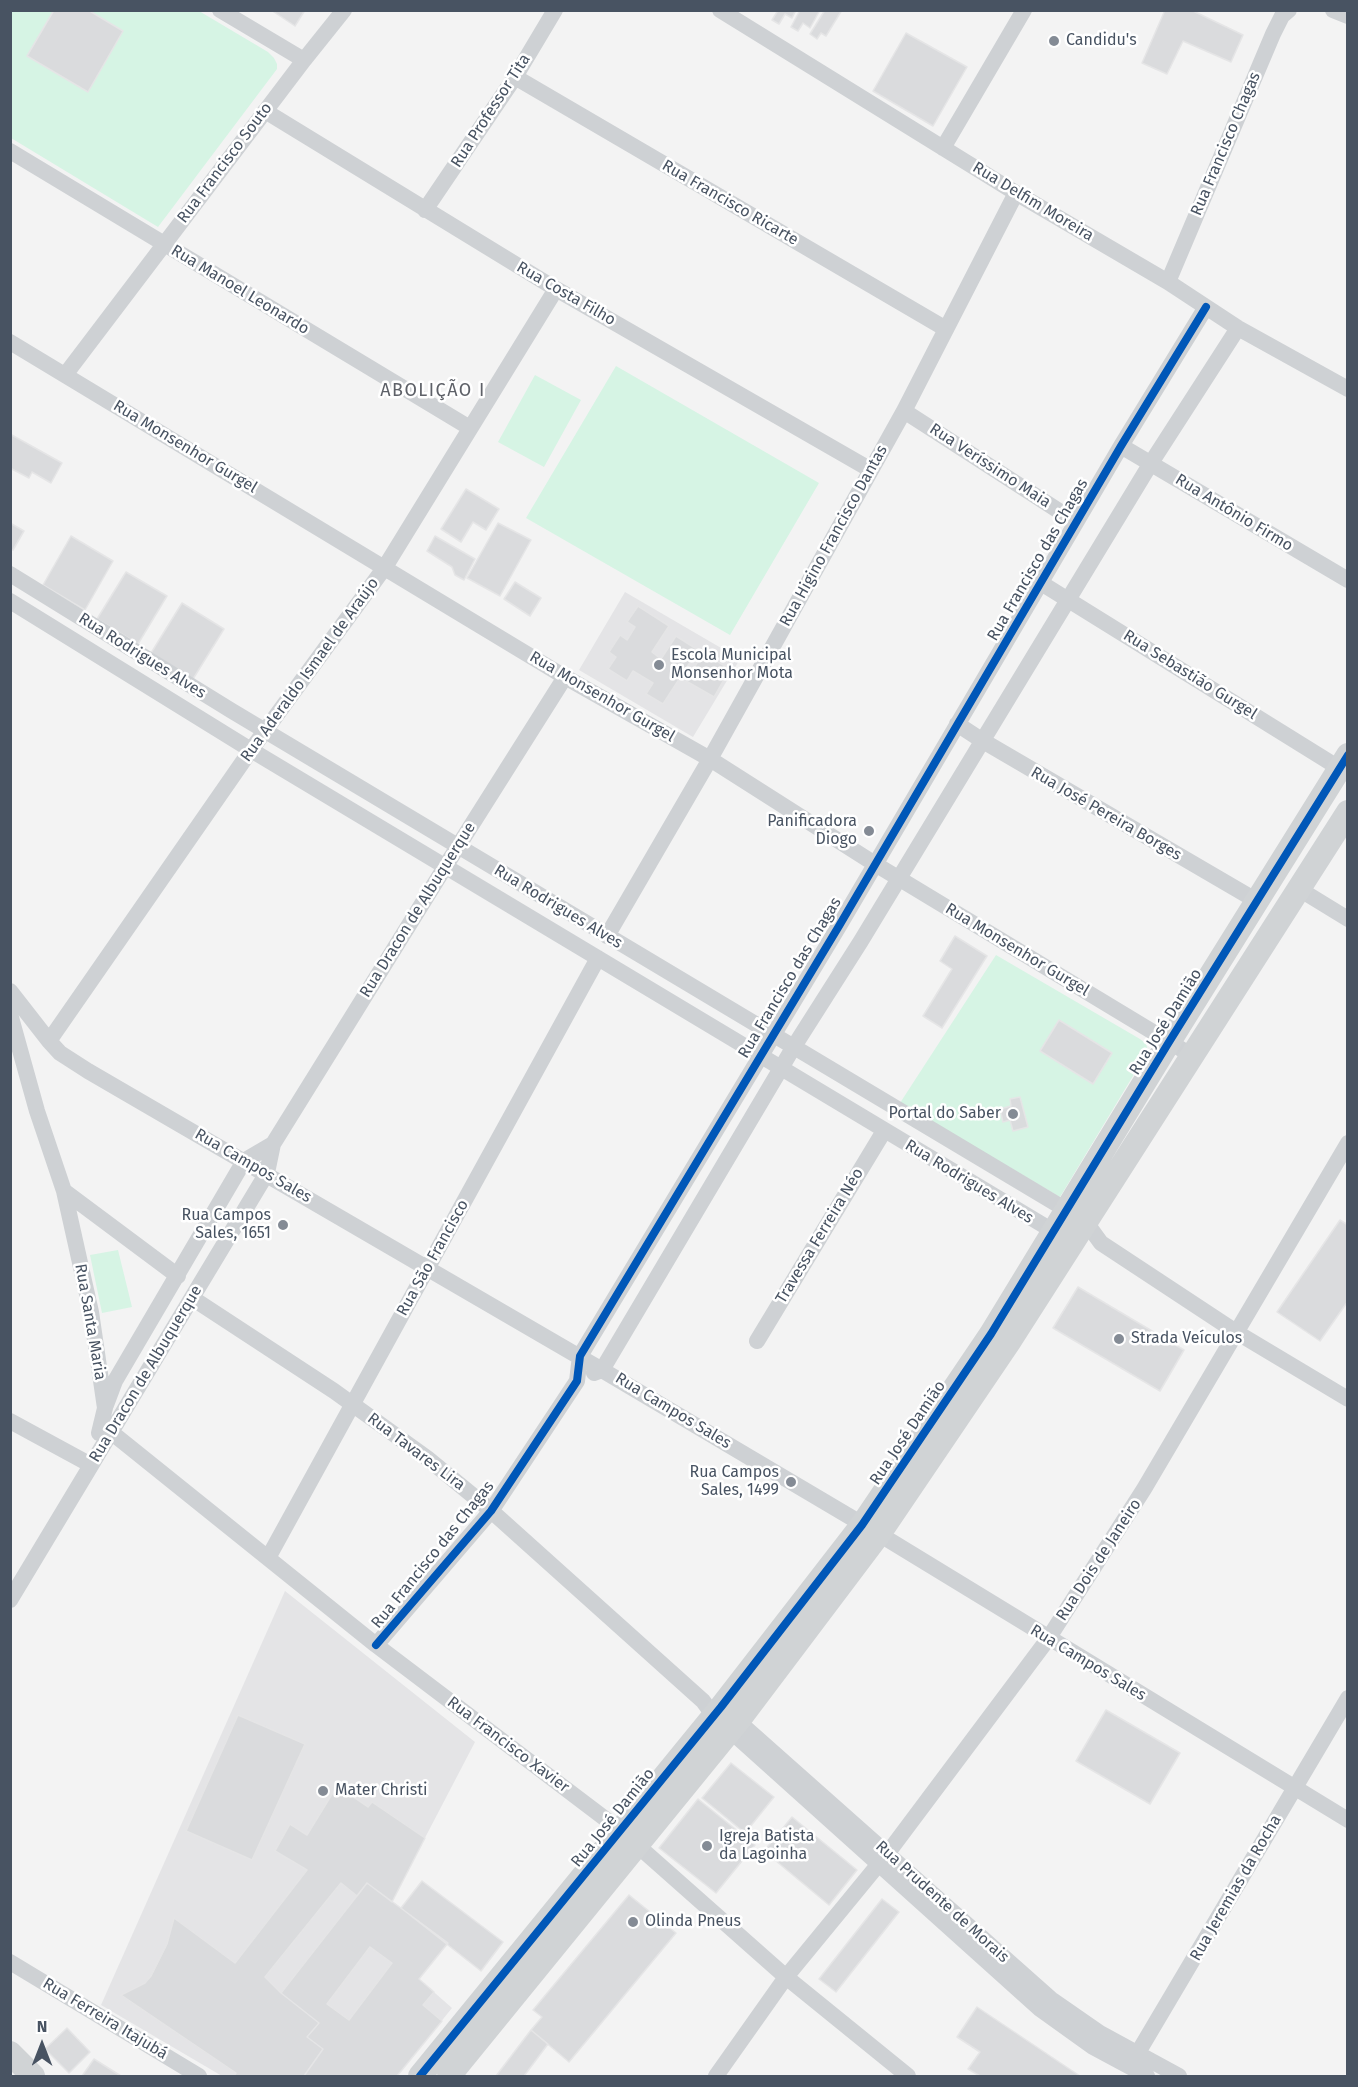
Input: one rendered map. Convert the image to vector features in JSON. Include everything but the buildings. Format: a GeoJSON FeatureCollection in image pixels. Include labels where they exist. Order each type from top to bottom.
{"type":"FeatureCollection","features":[{"type":"Feature","properties":{"kind":"street"},"geometry":{"type":"LineString","coordinates":[[220,10],[304,60]]}},
{"type":"Feature","properties":{"kind":"street","name":"Rua Francisco Souto"},"geometry":{"type":"LineString","coordinates":[[65,375],[344,10]]}},
{"type":"Feature","properties":{"kind":"street","name":"Rua Professor Tita"},"geometry":{"type":"LineString","coordinates":[[425,210],[514,77],[555,10]]}},
{"type":"Feature","properties":{"kind":"street","name":"Rua Delfim Moreira"},"geometry":{"type":"LineString","coordinates":[[720,10],[1016,193],[1168,282],[1238,328],[1347,389]]}},
{"type":"Feature","properties":{"kind":"street"},"geometry":{"type":"LineString","coordinates":[[944,148],[1024,10]]}},
{"type":"Feature","properties":{"kind":"street","name":"Rua Francisco Chagas"},"geometry":{"type":"LineString","coordinates":[[1168,282],[1273,34],[1282,16],[1289,10]]}},
{"type":"Feature","properties":{"kind":"street"},"geometry":{"type":"LineString","coordinates":[[1333,10],[1347,16]]}},
{"type":"Feature","properties":{"kind":"street","name":"Rua Francisco Ricarte"},"geometry":{"type":"LineString","coordinates":[[514,77],[946,329]]}},
{"type":"Feature","properties":{"kind":"street","name":"Rua Costa Filho"},"geometry":{"type":"LineString","coordinates":[[265,111],[556,289],[871,470]]}},
{"type":"Feature","properties":{"kind":"street","name":"Rua Manoel Leonardo"},"geometry":{"type":"LineString","coordinates":[[10,151],[470,428]]}},
{"type":"Feature","properties":{"kind":"street","name":"Rua Higino Francisco Dantas"},"geometry":{"type":"LineString","coordinates":[[607,936],[710,759],[904,411],[1016,193]]}},
{"type":"Feature","properties":{"kind":"street","name":"Rua Aderaldo Ismael de Araújo"},"geometry":{"type":"LineString","coordinates":[[49,1041],[251,750],[385,567],[556,289]]}},
{"type":"Feature","properties":{"kind":"street","name":"Rua Francisco das Chagas"},"geometry":{"type":"LineString","coordinates":[[376,1645],[491,1511],[577,1382],[580,1356],[1206,307]]}},
{"type":"Feature","properties":{"kind":"street"},"geometry":{"type":"LineString","coordinates":[[577,1382],[602,1370],[793,1048],[1151,463],[1238,328]]}},
{"type":"Feature","properties":{"kind":"street","name":"Rua Monsenhor Gurgel"},"geometry":{"type":"LineString","coordinates":[[10,342],[566,677],[710,759],[875,864],[1191,1055]]}},
{"type":"Feature","properties":{"kind":"street","name":"Rua Veríssimo Maia"},"geometry":{"type":"LineString","coordinates":[[904,411],[1076,522]]}},
{"type":"Feature","properties":{"kind":"street","name":"Rua Antônio Firmo"},"geometry":{"type":"LineString","coordinates":[[1121,446],[1347,580]]}},
{"type":"Feature","properties":{"kind":"street","name":"Rua Rodrigues Alves"},"geometry":{"type":"LineString","coordinates":[[10,574],[265,731],[1076,1216],[1101,1243],[1236,1332],[1347,1399]]}},
{"type":"Feature","properties":{"kind":"street","name":"Rua Sebastião Gurgel"},"geometry":{"type":"LineString","coordinates":[[1041,583],[1343,761]]}},
{"type":"Feature","properties":{"kind":"street","name":"Rua Rodrigues Alves"},"geometry":{"type":"LineString","coordinates":[[10,601],[251,750],[1062,1237],[1101,1243]]}},
{"type":"Feature","properties":{"kind":"street","name":"Rua Dracon de Albuquerque"},"geometry":{"type":"LineString","coordinates":[[105,1428],[192,1298],[267,1173],[273,1144],[566,677]]}},
{"type":"Feature","properties":{"kind":"street","name":"Rua José Pereira Borges"},"geometry":{"type":"LineString","coordinates":[[957,724],[982,741],[1257,901]]}},
{"type":"Feature","properties":{"kind":"street","name":"Rua José Damião"},"geometry":{"type":"LineString","coordinates":[[1076,1216],[1169,1042],[1343,761]]}},
{"type":"Feature","properties":{"kind":"street","name":"Rua José Damião"},"geometry":{"type":"LineString","coordinates":[[448,2076],[721,1715],[870,1529],[1009,1342],[1062,1237],[1191,1055],[1347,812]]}},
{"type":"Feature","properties":{"kind":"street"},"geometry":{"type":"LineString","coordinates":[[1299,889],[1347,919]]}},
{"type":"Feature","properties":{"kind":"street","name":"Rua São Francisco"},"geometry":{"type":"LineString","coordinates":[[268,1558],[598,958]]}},
{"type":"Feature","properties":{"kind":"street","name":"Rua Campos Sales"},"geometry":{"type":"LineString","coordinates":[[10,991],[60,1053],[88,1071],[580,1356],[870,1529],[1347,1820]]}},
{"type":"Feature","properties":{"kind":"street","name":"Rua Santa Maria"},"geometry":{"type":"LineString","coordinates":[[10,1014],[37,1111],[64,1191],[91,1312],[105,1408],[105,1428],[94,1460]]}},
{"type":"Feature","properties":{"kind":"street","name":"Travessa Ferreira Néo"},"geometry":{"type":"LineString","coordinates":[[757,1341],[884,1131]]}},
{"type":"Feature","properties":{"kind":"street","name":"Rua Dois de Janeiro"},"geometry":{"type":"LineString","coordinates":[[716,2076],[786,1977],[883,1858],[1048,1639],[1144,1489],[1347,1143]]}},
{"type":"Feature","properties":{"kind":"street","name":"Rua Dracon de Albuquerque"},"geometry":{"type":"LineString","coordinates":[[105,1408],[115,1381],[244,1161],[273,1144]]}},
{"type":"Feature","properties":{"kind":"street"},"geometry":{"type":"LineString","coordinates":[[64,1191],[178,1276]]}},
{"type":"Feature","properties":{"kind":"street","name":"Rua Tavares Lira"},"geometry":{"type":"LineString","coordinates":[[192,1298],[352,1404],[427,1458],[491,1511],[721,1715]]}},
{"type":"Feature","properties":{"kind":"street"},"geometry":{"type":"LineString","coordinates":[[10,1421],[94,1460]]}},
{"type":"Feature","properties":{"kind":"street","name":"Rua Francisco Xavier"},"geometry":{"type":"LineString","coordinates":[[105,1428],[376,1645],[629,1837],[786,1977],[908,2076]]}},
{"type":"Feature","properties":{"kind":"street","name":"Rua Dracon de Albuquerque"},"geometry":{"type":"LineString","coordinates":[[10,1600],[94,1460]]}},
{"type":"Feature","properties":{"kind":"street","name":"Rua Jeremias da Rocha"},"geometry":{"type":"LineString","coordinates":[[1130,2066],[1347,1698]]}},
{"type":"Feature","properties":{"kind":"street","name":"Rua Prudente de Morais"},"geometry":{"type":"LineString","coordinates":[[721,1715],[883,1858],[1040,2009],[1093,2047],[1147,2076]]}},
{"type":"Feature","properties":{"kind":"street","name":"Rua José Damião"},"geometry":{"type":"LineString","coordinates":[[420,2076],[629,1837]]}},
{"type":"Feature","properties":{"kind":"street","name":"Rua Ferreira Itajubá"},"geometry":{"type":"LineString","coordinates":[[10,1962],[199,2076]]}},
{"type":"Feature","properties":{"kind":"street"},"geometry":{"type":"LineString","coordinates":[[10,2053],[33,2076]]}},
{"type":"Feature","properties":{"kind":"street","name":"Rua Prudente de Morais"},"geometry":{"type":"LineString","coordinates":[[1130,2066],[1179,2076]]}},
{"type":"Feature","properties":{"kind":"shaded area","name":"Escola Municipal Monsenhor Mota"},"geometry":{"type":"Polygon","coordinates":[[[625,592],[740,659],[693,737],[579,670],[625,592]]]}},
{"type":"Feature","properties":{"kind":"shaded area","name":"Mater Christi"},"geometry":{"type":"Polygon","coordinates":[[[285,1591],[475,1742],[392,1901],[448,1943],[419,1979],[452,2008],[397,2076],[222,2076],[101,2005],[285,1591]]]}},
{"type":"Feature","properties":{"kind":"green space"},"geometry":{"type":"Polygon","coordinates":[[[10,11],[199,11],[268,52],[274,58],[277,69],[158,227],[11,138],[10,11]]]}},
{"type":"Feature","properties":{"kind":"green space"},"geometry":{"type":"Polygon","coordinates":[[[616,366],[819,483],[730,635],[526,518],[616,366]]]}},
{"type":"Feature","properties":{"kind":"green space"},"geometry":{"type":"Polygon","coordinates":[[[535,375],[581,400],[544,467],[498,442],[535,375]]]}},
{"type":"Feature","properties":{"kind":"green space"},"geometry":{"type":"Polygon","coordinates":[[[996,955],[1140,1039],[1146,1044],[1148,1051],[1060,1197],[900,1103],[996,955]]]}},
{"type":"Feature","properties":{"kind":"green space"},"geometry":{"type":"Polygon","coordinates":[[[118,1250],[132,1307],[102,1313],[90,1255],[118,1250]]]}},
{"type":"Feature","properties":{"kind":"cycle path"},"geometry":{"type":"LineString","coordinates":[[376,1645],[491,1511],[577,1381],[580,1356],[839,926],[1121,446],[1206,307]]}},
{"type":"Feature","properties":{"kind":"cycle path"},"geometry":{"type":"LineString","coordinates":[[420,2076],[721,1707],[862,1525],[991,1334],[1348,755]]}},
{"type":"Feature","properties":{"kind":"place","name":"Candidu's"},"geometry":{"type":"Point","coordinates":[1054,41]}},
{"type":"Feature","properties":{"kind":"place","name":"Escola Municipal Monsenhor Mota"},"geometry":{"type":"Point","coordinates":[659,665]}},
{"type":"Feature","properties":{"kind":"place","name":"Panificadora Diogo"},"geometry":{"type":"Point","coordinates":[869,831]}},
{"type":"Feature","properties":{"kind":"place","name":"Portal do Saber"},"geometry":{"type":"Point","coordinates":[1013,1114]}},
{"type":"Feature","properties":{"kind":"place","name":"Rua Campos Sales, 1651"},"geometry":{"type":"Point","coordinates":[283,1225]}},
{"type":"Feature","properties":{"kind":"place","name":"Strada Veículos"},"geometry":{"type":"Point","coordinates":[1119,1339]}},
{"type":"Feature","properties":{"kind":"place","name":"Rua Campos Sales, 1499"},"geometry":{"type":"Point","coordinates":[791,1482]}},
{"type":"Feature","properties":{"kind":"place","name":"Mater Christi"},"geometry":{"type":"Point","coordinates":[323,1791]}},
{"type":"Feature","properties":{"kind":"place","name":"Igreja Batista da Lagoinha"},"geometry":{"type":"Point","coordinates":[707,1846]}},
{"type":"Feature","properties":{"kind":"place","name":"Olinda Pneus"},"geometry":{"type":"Point","coordinates":[633,1922]}},
{"type":"Feature","properties":{"kind":"district","name":"ABOLIÇÃO I"},"geometry":{"type":"Point","coordinates":[433,391]}}]}
